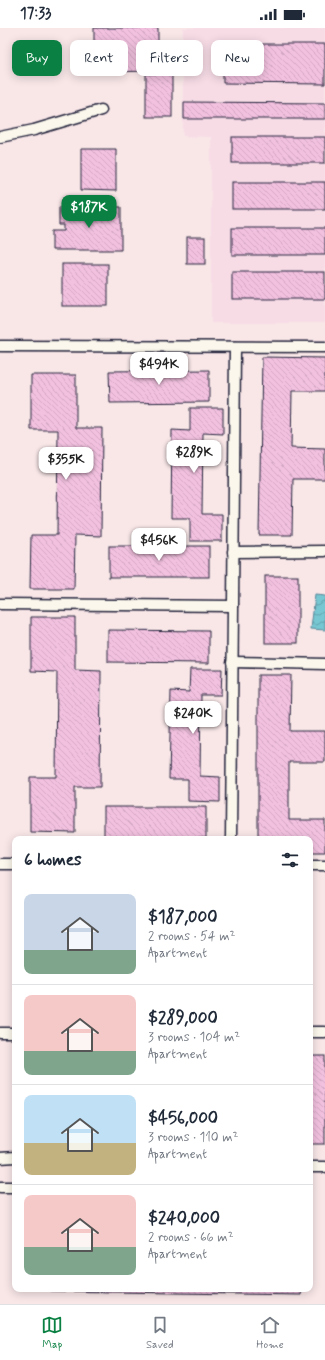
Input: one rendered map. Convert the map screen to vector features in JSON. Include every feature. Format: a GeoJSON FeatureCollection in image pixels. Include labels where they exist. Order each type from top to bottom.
{"type":"FeatureCollection","features":[{"type":"Feature","properties":{"kind":"lane"},"geometry":{"type":"LineString","coordinates":[[0,137],[34,130],[101,110]]}},
{"type":"Feature","properties":{"kind":"lane"},"geometry":{"type":"LineString","coordinates":[[0,346],[325,347]]}},
{"type":"Feature","properties":{"kind":"lane"},"geometry":{"type":"LineString","coordinates":[[231,836],[235,347]]}},
{"type":"Feature","properties":{"kind":"lane"},"geometry":{"type":"LineString","coordinates":[[233,552],[325,551]]}},
{"type":"Feature","properties":{"kind":"lane"},"geometry":{"type":"LineString","coordinates":[[0,604],[232,606]]}},
{"type":"Feature","properties":{"kind":"lane"},"geometry":{"type":"LineString","coordinates":[[232,662],[325,664]]}},
{"type":"Feature","properties":{"kind":"lane"},"geometry":{"type":"LineString","coordinates":[[0,864],[12,864]]}},
{"type":"Feature","properties":{"kind":"lane"},"geometry":{"type":"LineString","coordinates":[[313,865],[325,866]]}},
{"type":"Feature","properties":{"kind":"lane"},"geometry":{"type":"LineString","coordinates":[[313,1032],[325,1032]]}},
{"type":"Feature","properties":{"kind":"lane"},"geometry":{"type":"LineString","coordinates":[[0,1033],[12,1033]]}},
{"type":"Feature","properties":{"kind":"lane"},"geometry":{"type":"LineString","coordinates":[[0,1158],[12,1157]]}},
{"type":"Feature","properties":{"kind":"lane"},"geometry":{"type":"LineString","coordinates":[[313,1167],[325,1167]]}},
{"type":"Feature","properties":{"kind":"lane"},"geometry":{"type":"LineString","coordinates":[[0,1187],[12,1187]]}},
{"type":"Feature","properties":{"kind":"shaded area"},"geometry":{"type":"Polygon","coordinates":[[[183,28],[325,28],[325,323],[211,323],[211,137],[183,136],[183,76],[203,76],[203,40],[183,40],[183,28]]]}},
{"type":"Feature","properties":{"kind":"water"},"geometry":{"type":"Polygon","coordinates":[[[315,595],[325,596],[325,630],[311,629],[315,595]]]}},
{"type":"Feature","properties":{"kind":"building"},"geometry":{"type":"Polygon","coordinates":[[[94,28],[158,28],[158,40],[136,40],[136,71],[128,71],[128,40],[94,40],[94,28]]]}},
{"type":"Feature","properties":{"kind":"building"},"geometry":{"type":"Polygon","coordinates":[[[264,44],[325,44],[325,84],[223,83],[223,76],[264,76],[264,44]]]}},
{"type":"Feature","properties":{"kind":"building"},"geometry":{"type":"Polygon","coordinates":[[[146,76],[172,76],[172,117],[146,117],[146,76]]]}},
{"type":"Feature","properties":{"kind":"building"},"geometry":{"type":"Polygon","coordinates":[[[184,102],[325,103],[325,119],[184,119],[184,102]]]}},
{"type":"Feature","properties":{"kind":"building"},"geometry":{"type":"Polygon","coordinates":[[[232,137],[325,137],[325,163],[232,163],[232,137]]]}},
{"type":"Feature","properties":{"kind":"building"},"geometry":{"type":"Polygon","coordinates":[[[81,149],[116,149],[116,191],[81,190],[81,149]]]}},
{"type":"Feature","properties":{"kind":"building"},"geometry":{"type":"Polygon","coordinates":[[[232,182],[325,182],[325,209],[232,209],[232,182]]]}},
{"type":"Feature","properties":{"kind":"building"},"geometry":{"type":"Polygon","coordinates":[[[59,207],[121,207],[121,250],[52,250],[52,231],[64,231],[64,225],[59,225],[59,207]]]}},
{"type":"Feature","properties":{"kind":"building"},"geometry":{"type":"Polygon","coordinates":[[[232,228],[325,228],[325,255],[232,255],[232,228]]]}},
{"type":"Feature","properties":{"kind":"building"},"geometry":{"type":"Polygon","coordinates":[[[187,237],[205,237],[205,264],[187,264],[187,237]]]}},
{"type":"Feature","properties":{"kind":"building"},"geometry":{"type":"Polygon","coordinates":[[[62,264],[108,264],[108,306],[62,306],[62,264]]]}},
{"type":"Feature","properties":{"kind":"building"},"geometry":{"type":"Polygon","coordinates":[[[232,272],[325,272],[325,299],[232,299],[232,272]]]}},
{"type":"Feature","properties":{"kind":"building"},"geometry":{"type":"Polygon","coordinates":[[[262,357],[325,358],[325,391],[292,391],[291,448],[325,449],[325,479],[293,479],[292,535],[259,535],[262,357]]]}},
{"type":"Feature","properties":{"kind":"building"},"geometry":{"type":"Polygon","coordinates":[[[209,370],[209,402],[110,403],[109,371],[209,370]]]}},
{"type":"Feature","properties":{"kind":"building"},"geometry":{"type":"Polygon","coordinates":[[[31,375],[76,375],[76,428],[102,428],[101,536],[75,535],[74,589],[30,589],[31,535],[57,535],[58,430],[31,430],[31,375]]]}},
{"type":"Feature","properties":{"kind":"building"},"geometry":{"type":"Polygon","coordinates":[[[190,408],[223,408],[223,434],[203,433],[202,514],[222,514],[222,541],[190,541],[190,518],[171,518],[172,430],[190,431],[190,408]]]}},
{"type":"Feature","properties":{"kind":"building"},"geometry":{"type":"Polygon","coordinates":[[[109,546],[209,546],[209,577],[109,577],[109,546]]]}},
{"type":"Feature","properties":{"kind":"building"},"geometry":{"type":"Polygon","coordinates":[[[265,576],[298,576],[298,643],[265,643],[265,576]]]}},
{"type":"Feature","properties":{"kind":"building"},"geometry":{"type":"Polygon","coordinates":[[[31,617],[75,617],[75,670],[101,671],[100,787],[75,787],[75,833],[30,832],[30,777],[56,777],[57,672],[31,671],[31,617]]]}},
{"type":"Feature","properties":{"kind":"building"},"geometry":{"type":"Polygon","coordinates":[[[108,630],[209,631],[209,663],[108,662],[108,630]]]}},
{"type":"Feature","properties":{"kind":"building"},"geometry":{"type":"Polygon","coordinates":[[[190,669],[222,669],[221,695],[201,695],[200,776],[220,777],[220,802],[188,801],[188,779],[169,779],[171,691],[189,692],[190,669]]]}},
{"type":"Feature","properties":{"kind":"building"},"geometry":{"type":"Polygon","coordinates":[[[258,675],[291,675],[290,731],[325,731],[325,762],[289,762],[289,820],[325,820],[325,852],[313,852],[313,836],[258,836],[258,675]]]}},
{"type":"Feature","properties":{"kind":"building"},"geometry":{"type":"Polygon","coordinates":[[[104,807],[206,807],[206,836],[104,836],[104,807]]]}},
{"type":"Feature","properties":{"kind":"building"},"geometry":{"type":"Polygon","coordinates":[[[313,1056],[325,1056],[325,1144],[313,1144],[313,1056]]]}},
{"type":"Feature","properties":{"kind":"building"},"geometry":{"type":"Polygon","coordinates":[[[114,1292],[302,1292],[301,1295],[114,1292]]]}}]}
